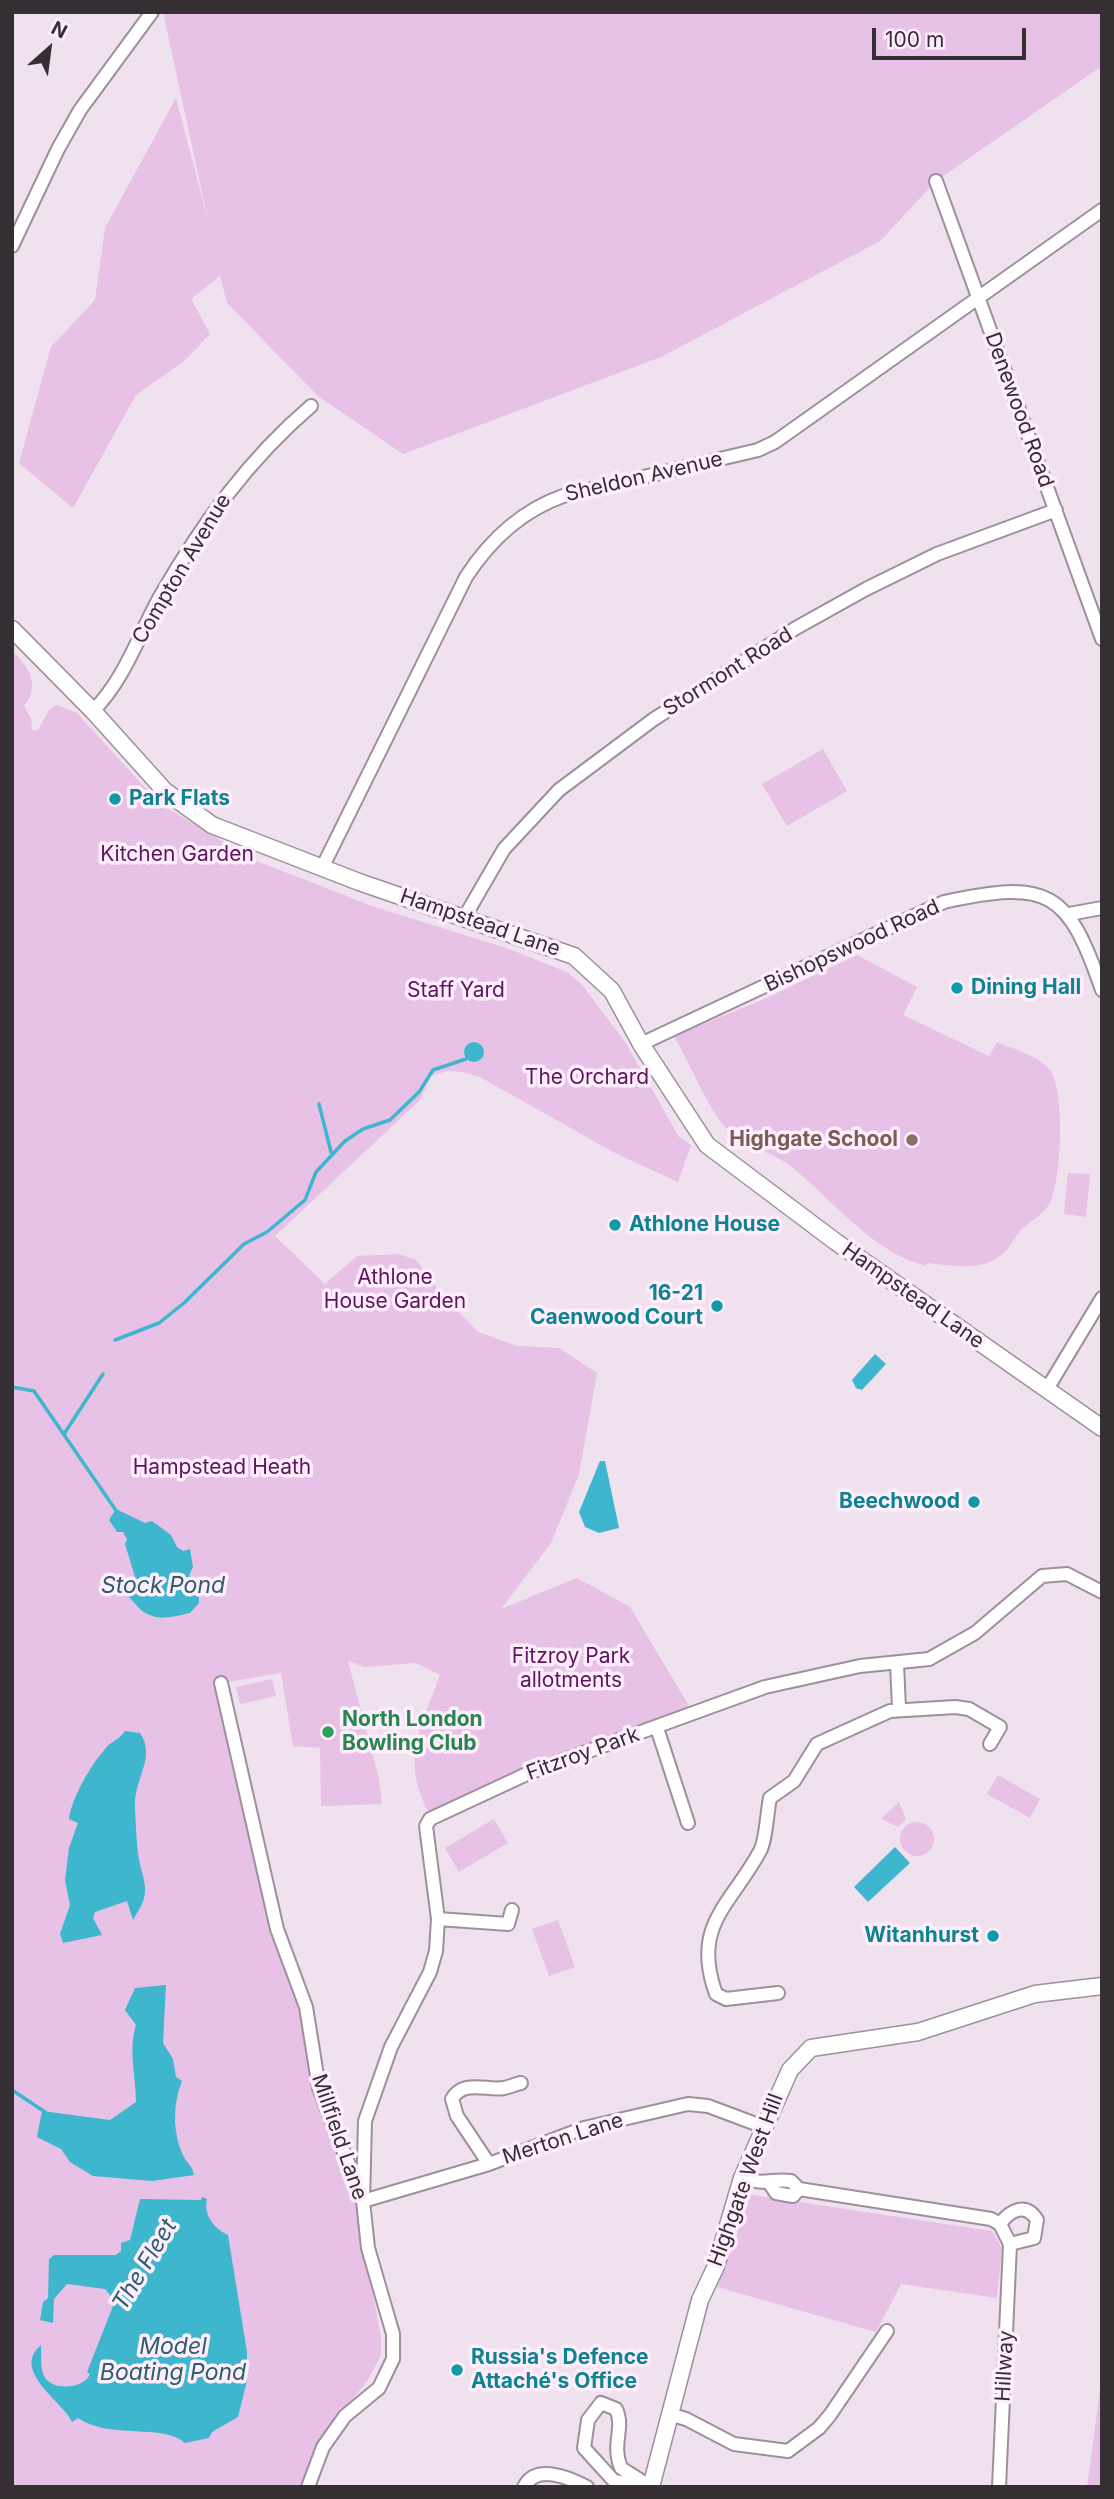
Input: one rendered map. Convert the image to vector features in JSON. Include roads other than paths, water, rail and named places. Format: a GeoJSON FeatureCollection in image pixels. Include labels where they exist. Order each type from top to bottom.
{"type":"FeatureCollection","features":[{"type":"Feature","properties":{"kind":"main road","name":"Hampstead Lane"},"geometry":{"type":"LineString","coordinates":[[12,629],[93,711],[165,791],[212,824],[322,868],[574,956],[612,991],[641,1044],[688,1118],[714,1151],[836,1242],[1102,1428]]}},
{"type":"Feature","properties":{"kind":"main road","name":"Highgate West Hill"},"geometry":{"type":"LineString","coordinates":[[651,2487],[700,2300],[716,2266],[742,2178],[790,2070],[811,2048],[918,2032],[1035,1994],[1102,1986]]}},
{"type":"Feature","properties":{"kind":"street"},"geometry":{"type":"LineString","coordinates":[[12,246],[58,149],[80,110],[152,12]]}},
{"type":"Feature","properties":{"kind":"street","name":"Denewood Road"},"geometry":{"type":"LineString","coordinates":[[936,181],[1102,639]]}},
{"type":"Feature","properties":{"kind":"street","name":"Sheldon Avenue"},"geometry":{"type":"LineString","coordinates":[[322,868],[466,577],[480,555],[513,523],[543,503],[563,496],[758,450],[775,442],[979,300],[1102,210]]}},
{"type":"Feature","properties":{"kind":"street","name":"Compton Avenue"},"geometry":{"type":"LineString","coordinates":[[93,711],[111,693],[160,597],[214,510],[268,445],[311,406]]}},
{"type":"Feature","properties":{"kind":"street","name":"Stormont Road"},"geometry":{"type":"LineString","coordinates":[[464,918],[504,849],[559,790],[654,719],[796,628],[866,589],[937,554],[1056,510]]}},
{"type":"Feature","properties":{"kind":"street","name":"Bishopswood Road"},"geometry":{"type":"LineString","coordinates":[[641,1044],[944,902],[978,895],[1018,892],[1050,900],[1069,914]]}},
{"type":"Feature","properties":{"kind":"street"},"geometry":{"type":"LineString","coordinates":[[1102,908],[1069,914],[1089,954],[1102,990]]}},
{"type":"Feature","properties":{"kind":"street"},"geometry":{"type":"LineString","coordinates":[[1047,1389],[1102,1297]]}},
{"type":"Feature","properties":{"kind":"street","name":"Fitzroy Park"},"geometry":{"type":"LineString","coordinates":[[363,2201],[365,2121],[391,2047],[430,1972],[436,1951],[438,1919],[426,1826],[430,1819],[531,1772],[765,1687],[860,1666],[929,1659],[951,1649],[975,1633],[1042,1576],[1067,1574],[1102,1592]]}},
{"type":"Feature","properties":{"kind":"street"},"geometry":{"type":"LineString","coordinates":[[897,1663],[899,1709]]}},
{"type":"Feature","properties":{"kind":"street","name":"Millfield Lane"},"geometry":{"type":"LineString","coordinates":[[221,1683],[277,1930],[306,2007],[319,2088],[363,2201],[368,2248],[393,2334],[393,2359],[379,2388],[345,2416],[323,2447],[308,2487]]}},
{"type":"Feature","properties":{"kind":"street"},"geometry":{"type":"LineString","coordinates":[[778,1993],[726,1999],[716,1994],[708,1959],[709,1935],[715,1918],[762,1849],[770,1798],[794,1781],[817,1744],[899,1709],[969,1709],[1000,1727],[990,1744]]}},
{"type":"Feature","properties":{"kind":"street"},"geometry":{"type":"LineString","coordinates":[[657,1728],[688,1823]]}},
{"type":"Feature","properties":{"kind":"street"},"geometry":{"type":"LineString","coordinates":[[438,1919],[508,1924],[512,1910]]}},
{"type":"Feature","properties":{"kind":"street"},"geometry":{"type":"LineString","coordinates":[[489,2164],[457,2116],[452,2099],[456,2092],[469,2087],[502,2088],[521,2083]]}},
{"type":"Feature","properties":{"kind":"street","name":"Merton Lane"},"geometry":{"type":"LineString","coordinates":[[363,2201],[408,2190],[489,2164],[584,2128],[688,2104],[708,2106],[764,2127]]}},
{"type":"Feature","properties":{"kind":"street"},"geometry":{"type":"LineString","coordinates":[[742,2178],[769,2184],[779,2179],[791,2181],[799,2189],[991,2219],[1000,2224],[1010,2244],[1034,2238],[1037,2220],[1031,2213],[1021,2209],[1011,2211],[1000,2224]]}},
{"type":"Feature","properties":{"kind":"street","name":"Hillway"},"geometry":{"type":"LineString","coordinates":[[999,2487],[1010,2244]]}},
{"type":"Feature","properties":{"kind":"street"},"geometry":{"type":"LineString","coordinates":[[669,2414],[686,2419],[734,2444],[788,2451],[819,2428],[830,2415],[887,2330]]}},
{"type":"Feature","properties":{"kind":"street"},"geometry":{"type":"LineString","coordinates":[[601,2403],[616,2409],[619,2416],[615,2443],[621,2468],[651,2487],[617,2485],[584,2448],[589,2420],[601,2403]]}},
{"type":"Feature","properties":{"kind":"street"},"geometry":{"type":"LineString","coordinates":[[524,2487],[535,2477],[548,2473],[587,2487]]}},
{"type":"Feature","properties":{"kind":"water"},"geometry":{"type":"Polygon","coordinates":[[[474,1042],[481,1045],[484,1052],[481,1059],[474,1062],[467,1059],[464,1052],[467,1045],[474,1042]]]}},
{"type":"Feature","properties":{"kind":"water"},"geometry":{"type":"Polygon","coordinates":[[[875,1354],[886,1364],[862,1390],[856,1388],[852,1380],[875,1354]]]}},
{"type":"Feature","properties":{"kind":"water"},"geometry":{"type":"Polygon","coordinates":[[[600,1461],[605,1461],[619,1528],[599,1533],[585,1527],[579,1512],[600,1461]]]}},
{"type":"Feature","properties":{"kind":"water","name":"Stock Pond"},"geometry":{"type":"Polygon","coordinates":[[[116,1509],[145,1523],[152,1521],[171,1535],[177,1547],[183,1551],[190,1549],[193,1567],[189,1575],[199,1582],[199,1603],[190,1613],[165,1618],[153,1616],[141,1610],[125,1595],[135,1577],[125,1544],[127,1539],[123,1532],[117,1532],[109,1520],[116,1509]]]}},
{"type":"Feature","properties":{"kind":"water"},"geometry":{"type":"Polygon","coordinates":[[[125,1731],[140,1733],[146,1751],[135,1798],[138,1853],[145,1883],[142,1905],[133,1920],[127,1901],[95,1912],[93,1918],[102,1935],[63,1943],[60,1934],[70,1905],[65,1880],[69,1848],[78,1823],[69,1819],[71,1810],[78,1791],[94,1764],[107,1746],[125,1731]]]}},
{"type":"Feature","properties":{"kind":"water"},"geometry":{"type":"Polygon","coordinates":[[[895,1847],[910,1863],[868,1902],[854,1887],[895,1847]]]}},
{"type":"Feature","properties":{"kind":"water"},"geometry":{"type":"Polygon","coordinates":[[[166,1985],[163,2043],[173,2059],[176,2077],[182,2081],[176,2109],[177,2138],[194,2175],[152,2181],[93,2176],[70,2162],[61,2149],[37,2137],[42,2111],[110,2120],[136,2102],[132,2053],[136,2025],[125,2010],[135,1988],[166,1985]]]}},
{"type":"Feature","properties":{"kind":"water","name":"Model Boating Pond"},"geometry":{"type":"Polygon","coordinates":[[[202,2197],[207,2199],[206,2205],[211,2220],[218,2229],[228,2235],[247,2352],[247,2381],[238,2417],[212,2432],[209,2438],[185,2443],[164,2434],[105,2428],[78,2418],[72,2422],[35,2376],[33,2355],[41,2345],[42,2372],[50,2383],[70,2386],[87,2379],[90,2374],[87,2372],[115,2301],[105,2289],[67,2284],[54,2299],[53,2323],[40,2320],[43,2302],[48,2298],[49,2259],[54,2255],[116,2255],[121,2251],[121,2243],[130,2240],[140,2199],[201,2200],[202,2197]]]}},
{"type":"Feature","properties":{"kind":"waterway"},"geometry":{"type":"LineString","coordinates":[[115,1340],[159,1323],[184,1303],[244,1244],[267,1232],[305,1200],[316,1172],[345,1141],[363,1129],[390,1120],[419,1092],[433,1070],[466,1059]]}},
{"type":"Feature","properties":{"kind":"waterway"},"geometry":{"type":"LineString","coordinates":[[319,1104],[331,1152]]}},
{"type":"Feature","properties":{"kind":"waterway"},"geometry":{"type":"LineString","coordinates":[[64,1434],[103,1374]]}},
{"type":"Feature","properties":{"kind":"waterway"},"geometry":{"type":"LineString","coordinates":[[12,1387],[34,1391],[117,1512]]}},
{"type":"Feature","properties":{"kind":"waterway"},"geometry":{"type":"LineString","coordinates":[[12,2090],[45,2112]]}},
{"type":"Feature","properties":{"kind":"place","name":"Park Flats"},"geometry":{"type":"Point","coordinates":[115,799]}},
{"type":"Feature","properties":{"kind":"place","name":"Dining Hall"},"geometry":{"type":"Point","coordinates":[957,988]}},
{"type":"Feature","properties":{"kind":"place","name":"Highgate School"},"geometry":{"type":"Point","coordinates":[912,1140]}},
{"type":"Feature","properties":{"kind":"place","name":"Athlone House"},"geometry":{"type":"Point","coordinates":[615,1225]}},
{"type":"Feature","properties":{"kind":"place","name":"16-21 Caenwood Court"},"geometry":{"type":"Point","coordinates":[717,1306]}},
{"type":"Feature","properties":{"kind":"place","name":"Beechwood"},"geometry":{"type":"Point","coordinates":[974,1502]}},
{"type":"Feature","properties":{"kind":"place","name":"North London Bowling Club"},"geometry":{"type":"Point","coordinates":[328,1732]}},
{"type":"Feature","properties":{"kind":"place","name":"Witanhurst"},"geometry":{"type":"Point","coordinates":[993,1936]}},
{"type":"Feature","properties":{"kind":"place","name":"Russia's Defence Attaché's Office"},"geometry":{"type":"Point","coordinates":[457,2370]}},
{"type":"Feature","properties":{"kind":"park label","name":"Kitchen Garden"},"geometry":{"type":"Point","coordinates":[177,855]}},
{"type":"Feature","properties":{"kind":"park label","name":"Staff Yard"},"geometry":{"type":"Point","coordinates":[456,991]}},
{"type":"Feature","properties":{"kind":"park label","name":"The Orchard"},"geometry":{"type":"Point","coordinates":[587,1078]}},
{"type":"Feature","properties":{"kind":"park label","name":"Athlone House Garden"},"geometry":{"type":"Point","coordinates":[395,1290]}},
{"type":"Feature","properties":{"kind":"park label","name":"Hampstead Heath"},"geometry":{"type":"Point","coordinates":[222,1468]}},
{"type":"Feature","properties":{"kind":"park label","name":"Fitzroy Park allotments"},"geometry":{"type":"Point","coordinates":[571,1669]}},
{"type":"Feature","properties":{"kind":"water label","name":"The Fleet"},"geometry":{"type":"Point","coordinates":[145,2265]}}]}
